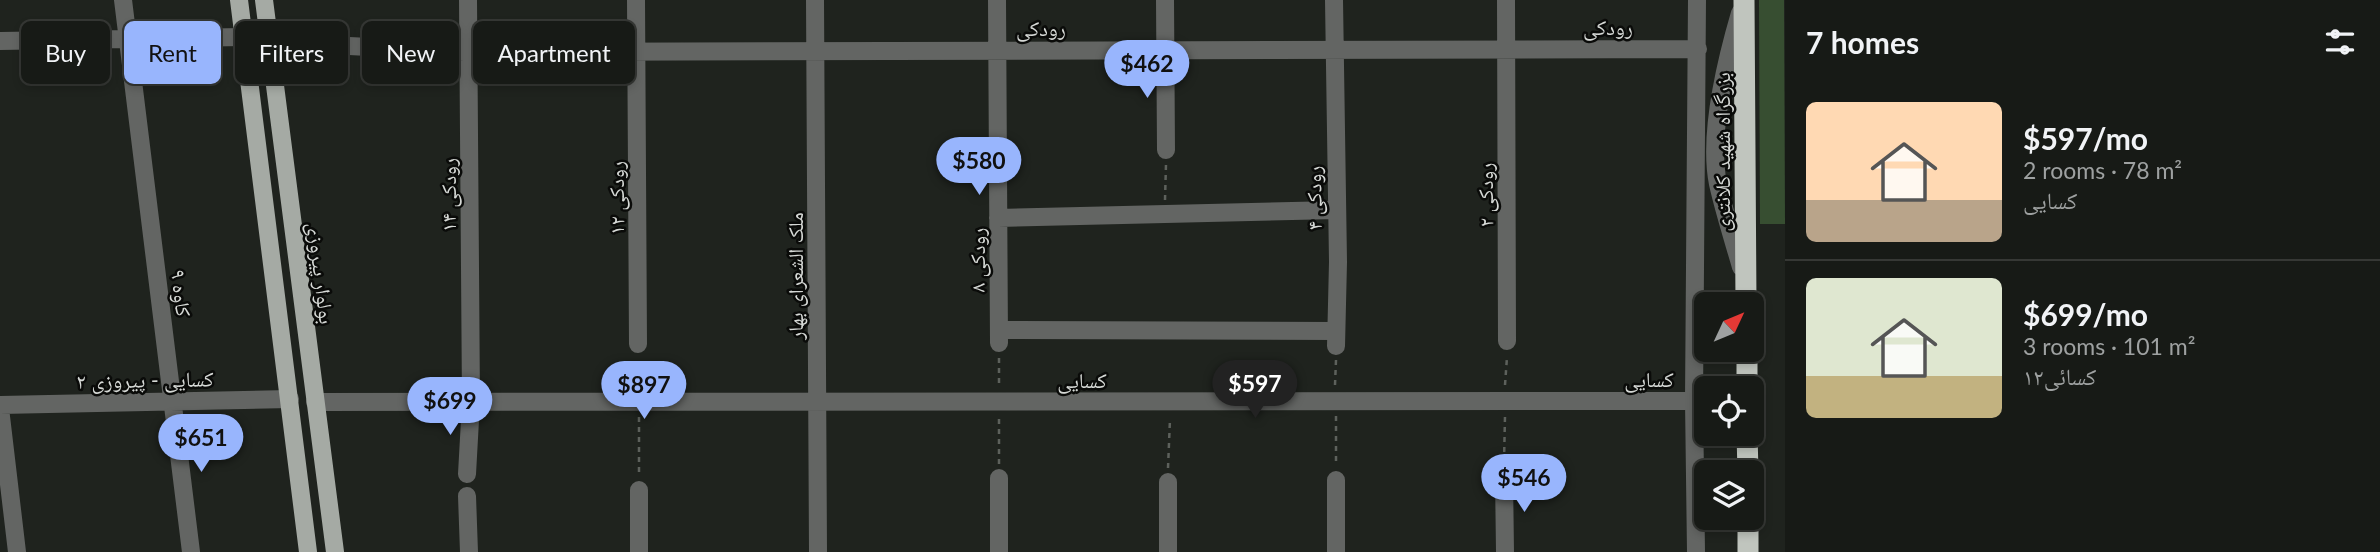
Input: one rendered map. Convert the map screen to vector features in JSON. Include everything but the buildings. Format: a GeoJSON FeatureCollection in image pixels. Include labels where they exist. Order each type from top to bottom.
{"type":"FeatureCollection","features":[{"type":"Feature","properties":{"kind":"highway","name":"بزرگراه شهید کلانتری"},"geometry":{"type":"LineString","coordinates":[[1744,0],[1746,292]]}},
{"type":"Feature","properties":{"kind":"highway"},"geometry":{"type":"LineString","coordinates":[[1748,530],[1748,552]]}},
{"type":"Feature","properties":{"kind":"main road"},"geometry":{"type":"LineString","coordinates":[[239,0],[241,21]]}},
{"type":"Feature","properties":{"kind":"main road","name":"بولوار پیروزی"},"geometry":{"type":"LineString","coordinates":[[264,0],[266,21]]}},
{"type":"Feature","properties":{"kind":"main road"},"geometry":{"type":"LineString","coordinates":[[249,84],[308,552]]}},
{"type":"Feature","properties":{"kind":"main road","name":"بولوار پیروزی"},"geometry":{"type":"LineString","coordinates":[[274,84],[335,552]]}},
{"type":"Feature","properties":{"kind":"street","name":"کاوه ۹"},"geometry":{"type":"LineString","coordinates":[[123,0],[126,21]]}},
{"type":"Feature","properties":{"kind":"street","name":"رودکی ۱۴"},"geometry":{"type":"LineString","coordinates":[[467,474],[471,402],[468,0]]}},
{"type":"Feature","properties":{"kind":"street","name":"رودکی ۱۲"},"geometry":{"type":"LineString","coordinates":[[636,0],[638,344]]}},
{"type":"Feature","properties":{"kind":"street","name":"ملک الشعرای بهار"},"geometry":{"type":"LineString","coordinates":[[815,0],[818,552]]}},
{"type":"Feature","properties":{"kind":"street","name":"رودکی ۸"},"geometry":{"type":"LineString","coordinates":[[997,0],[999,337]]}},
{"type":"Feature","properties":{"kind":"street"},"geometry":{"type":"LineString","coordinates":[[1165,0],[1166,150]]}},
{"type":"Feature","properties":{"kind":"street","name":"رودکی ۴"},"geometry":{"type":"LineString","coordinates":[[999,337],[1336,339],[1338,262],[1335,210],[1334,0]]}},
{"type":"Feature","properties":{"kind":"street","name":"رودکی ۲"},"geometry":{"type":"LineString","coordinates":[[1506,0],[1507,341]]}},
{"type":"Feature","properties":{"kind":"street"},"geometry":{"type":"LineString","coordinates":[[1694,376],[1697,0]]}},
{"type":"Feature","properties":{"kind":"street"},"geometry":{"type":"LineString","coordinates":[[1744,0],[1720,93],[1716,153],[1717,182],[1745,292]]}},
{"type":"Feature","properties":{"kind":"street"},"geometry":{"type":"LineString","coordinates":[[0,41],[124,41]]}},
{"type":"Feature","properties":{"kind":"street","name":"رودکی"},"geometry":{"type":"LineString","coordinates":[[348,47],[469,52],[1698,49]]}},
{"type":"Feature","properties":{"kind":"street","name":"کاوه ۹"},"geometry":{"type":"LineString","coordinates":[[133,84],[191,552]]}},
{"type":"Feature","properties":{"kind":"street"},"geometry":{"type":"LineString","coordinates":[[998,218],[1335,210]]}},
{"type":"Feature","properties":{"kind":"street","name":"کسایی - پیروزی ۲"},"geometry":{"type":"LineString","coordinates":[[0,407],[290,399]]}},
{"type":"Feature","properties":{"kind":"street","name":"کسایی"},"geometry":{"type":"LineString","coordinates":[[315,402],[1694,401]]}},
{"type":"Feature","properties":{"kind":"street"},"geometry":{"type":"LineString","coordinates":[[0,407],[17,552]]}},
{"type":"Feature","properties":{"kind":"street"},"geometry":{"type":"LineString","coordinates":[[1695,446],[1696,552]]}},
{"type":"Feature","properties":{"kind":"street"},"geometry":{"type":"LineString","coordinates":[[1504,476],[1505,552]]}},
{"type":"Feature","properties":{"kind":"street"},"geometry":{"type":"LineString","coordinates":[[999,478],[999,552]]}},
{"type":"Feature","properties":{"kind":"street"},"geometry":{"type":"LineString","coordinates":[[1336,480],[1336,552]]}},
{"type":"Feature","properties":{"kind":"street"},"geometry":{"type":"LineString","coordinates":[[1168,482],[1168,552]]}},
{"type":"Feature","properties":{"kind":"street"},"geometry":{"type":"LineString","coordinates":[[639,491],[639,552]]}},
{"type":"Feature","properties":{"kind":"street"},"geometry":{"type":"LineString","coordinates":[[467,496],[469,552]]}},
{"type":"Feature","properties":{"kind":"path"},"geometry":{"type":"LineString","coordinates":[[1165,214],[1166,150]]}},
{"type":"Feature","properties":{"kind":"path"},"geometry":{"type":"LineString","coordinates":[[1168,482],[1171,401]]}},
{"type":"Feature","properties":{"kind":"green space"},"geometry":{"type":"Polygon","coordinates":[[[1759,0],[1784,0],[1785,224],[1760,224],[1759,0]]]}}]}
